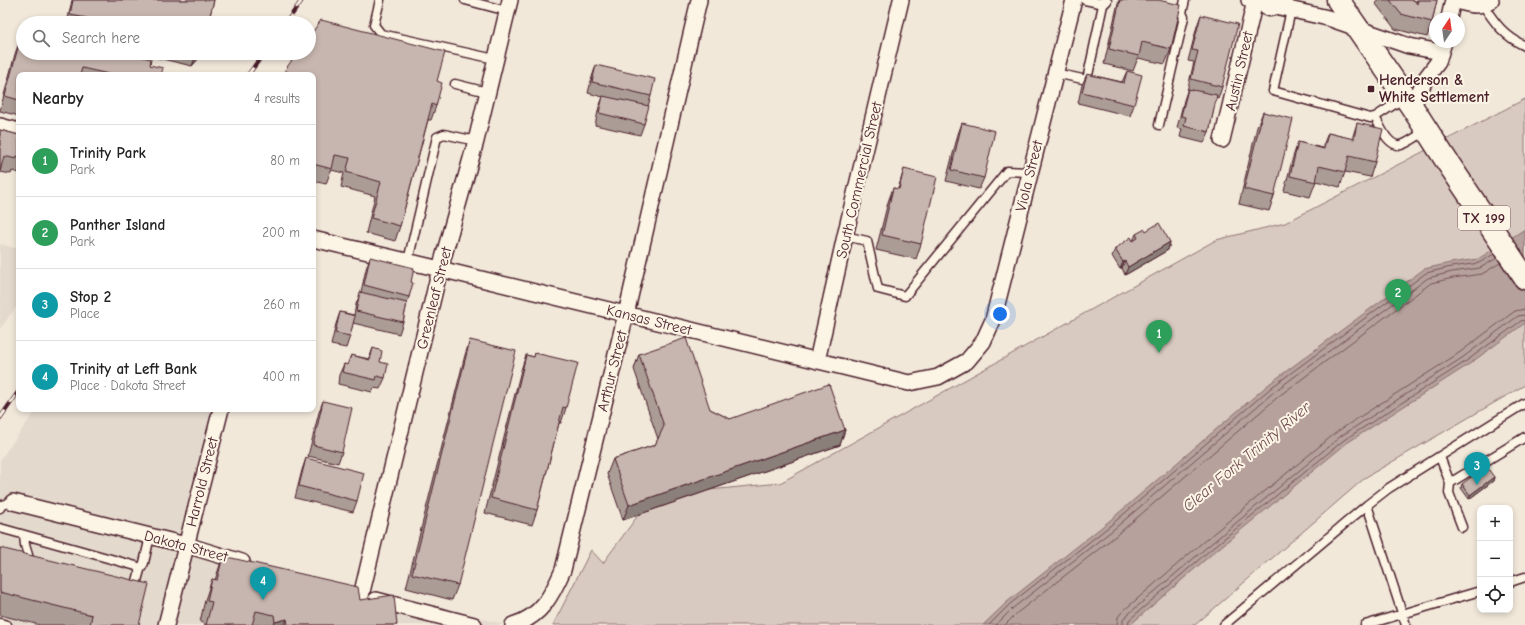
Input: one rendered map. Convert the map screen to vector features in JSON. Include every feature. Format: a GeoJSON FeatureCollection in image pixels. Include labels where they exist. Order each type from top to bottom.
{"type":"FeatureCollection","features":[{"type":"Feature","properties":{"kind":"main road","name":"TX 199"},"geometry":{"type":"LineString","coordinates":[[1338,0],[1409,102],[1525,278]]}},
{"type":"Feature","properties":{"kind":"street","name":"Arthur Street"},"geometry":{"type":"LineString","coordinates":[[513,625],[532,617],[550,595],[563,570],[626,314],[699,0]]}},
{"type":"Feature","properties":{"kind":"street","name":"South Commercial Street"},"geometry":{"type":"LineString","coordinates":[[817,361],[901,0]]}},
{"type":"Feature","properties":{"kind":"street","name":"Viola Street"},"geometry":{"type":"LineString","coordinates":[[977,349],[983,342],[992,320],[1074,0]]}},
{"type":"Feature","properties":{"kind":"street"},"geometry":{"type":"LineString","coordinates":[[1450,12],[1453,0],[1472,5],[1487,2]]}},
{"type":"Feature","properties":{"kind":"street"},"geometry":{"type":"LineString","coordinates":[[1269,3],[1328,18],[1358,30],[1409,46],[1429,47]]}},
{"type":"Feature","properties":{"kind":"street","name":"Austin Street"},"geometry":{"type":"LineString","coordinates":[[1222,140],[1269,3]]}},
{"type":"Feature","properties":{"kind":"street","name":"Greenleaf Street"},"geometry":{"type":"LineString","coordinates":[[361,596],[440,269],[476,141],[508,5]]}},
{"type":"Feature","properties":{"kind":"street"},"geometry":{"type":"LineString","coordinates":[[1409,102],[1438,62],[1442,48]]}},
{"type":"Feature","properties":{"kind":"street"},"geometry":{"type":"LineString","coordinates":[[0,126],[16,130]]}},
{"type":"Feature","properties":{"kind":"street","name":"Kansas Street"},"geometry":{"type":"LineString","coordinates":[[316,240],[909,383],[938,377],[967,361],[977,349]]}},
{"type":"Feature","properties":{"kind":"street","name":"Harrold Street"},"geometry":{"type":"LineString","coordinates":[[166,625],[220,412]]}},
{"type":"Feature","properties":{"kind":"street","name":"Dakota Street"},"geometry":{"type":"LineString","coordinates":[[7,505],[150,536],[255,565]]}},
{"type":"Feature","properties":{"kind":"street"},"geometry":{"type":"LineString","coordinates":[[346,592],[474,625]]}},
{"type":"Feature","properties":{"kind":"lane"},"geometry":{"type":"LineString","coordinates":[[380,0],[374,25],[381,34],[495,59]]}},
{"type":"Feature","properties":{"kind":"lane"},"geometry":{"type":"LineString","coordinates":[[465,0],[508,5]]}},
{"type":"Feature","properties":{"kind":"lane"},"geometry":{"type":"LineString","coordinates":[[1055,73],[1087,80],[1106,1],[1086,0]]}},
{"type":"Feature","properties":{"kind":"lane"},"geometry":{"type":"LineString","coordinates":[[1160,125],[1184,17],[1182,13],[1185,0]]}},
{"type":"Feature","properties":{"kind":"lane"},"geometry":{"type":"LineString","coordinates":[[1487,2],[1496,24],[1513,40],[1525,46]]}},
{"type":"Feature","properties":{"kind":"lane"},"geometry":{"type":"LineString","coordinates":[[1269,3],[1273,91],[1370,118],[1409,102]]}},
{"type":"Feature","properties":{"kind":"lane"},"geometry":{"type":"LineString","coordinates":[[1161,8],[1182,13]]}},
{"type":"Feature","properties":{"kind":"lane"},"geometry":{"type":"LineString","coordinates":[[455,84],[487,92]]}},
{"type":"Feature","properties":{"kind":"lane"},"geometry":{"type":"LineString","coordinates":[[1375,117],[1390,141],[1395,144],[1402,145],[1427,130]]}},
{"type":"Feature","properties":{"kind":"lane"},"geometry":{"type":"LineString","coordinates":[[408,261],[438,136],[444,134],[476,141]]}},
{"type":"Feature","properties":{"kind":"lane"},"geometry":{"type":"LineString","coordinates":[[845,236],[867,241],[878,289],[906,296],[1007,171],[1030,172]]}},
{"type":"Feature","properties":{"kind":"lane"},"geometry":{"type":"LineString","coordinates":[[1224,625],[1389,488],[1525,403]]}},
{"type":"Feature","properties":{"kind":"lane"},"geometry":{"type":"LineString","coordinates":[[1450,483],[1525,436]]}},
{"type":"Feature","properties":{"kind":"lane"},"geometry":{"type":"LineString","coordinates":[[1440,457],[1450,483],[1449,493],[1462,527]]}},
{"type":"Feature","properties":{"kind":"lane"},"geometry":{"type":"LineString","coordinates":[[1367,505],[1406,625]]}},
{"type":"Feature","properties":{"kind":"lane"},"geometry":{"type":"LineString","coordinates":[[0,528],[136,566],[140,570]]}},
{"type":"Feature","properties":{"kind":"lane"},"geometry":{"type":"LineString","coordinates":[[24,535],[30,564],[37,576]]}},
{"type":"Feature","properties":{"kind":"lane"},"geometry":{"type":"LineString","coordinates":[[130,599],[133,596],[140,570],[144,564],[150,536]]}},
{"type":"Feature","properties":{"kind":"lane"},"geometry":{"type":"LineString","coordinates":[[1513,581],[1525,577]]}},
{"type":"Feature","properties":{"kind":"lane"},"geometry":{"type":"LineString","coordinates":[[1365,625],[1477,592]]}},
{"type":"Feature","properties":{"kind":"lane"},"geometry":{"type":"LineString","coordinates":[[0,623],[7,625]]}},
{"type":"Feature","properties":{"kind":"shaded area"},"geometry":{"type":"Polygon","coordinates":[[[1525,99],[1525,385],[1366,477],[1195,625],[553,625],[591,550],[603,563],[639,514],[709,490],[780,483],[1216,240],[1285,223],[1525,99]]]}},
{"type":"Feature","properties":{"kind":"shaded area"},"geometry":{"type":"Polygon","coordinates":[[[0,244],[16,248],[16,307],[0,329],[0,244]]]}},
{"type":"Feature","properties":{"kind":"shaded area"},"geometry":{"type":"Polygon","coordinates":[[[35,412],[220,412],[186,545],[507,625],[0,625],[0,460],[35,412]]]}},
{"type":"Feature","properties":{"kind":"water","name":"Clear Fork Trinity River"},"geometry":{"type":"Polygon","coordinates":[[[1525,229],[1525,323],[1468,365],[1347,443],[1213,553],[1130,625],[983,625],[1007,602],[1108,522],[1269,384],[1424,269],[1478,259],[1525,229]]]}},
{"type":"Feature","properties":{"kind":"building"},"geometry":{"type":"Polygon","coordinates":[[[73,0],[214,0],[210,16],[70,15],[73,0]]]}},
{"type":"Feature","properties":{"kind":"building"},"geometry":{"type":"Polygon","coordinates":[[[1120,0],[1158,0],[1181,5],[1171,49],[1142,42],[1139,56],[1109,49],[1120,0]]]}},
{"type":"Feature","properties":{"kind":"building"},"geometry":{"type":"Polygon","coordinates":[[[1390,0],[1414,0],[1417,4],[1418,0],[1437,0],[1434,12],[1429,12],[1429,21],[1401,14],[1390,0]]]}},
{"type":"Feature","properties":{"kind":"building"},"geometry":{"type":"Polygon","coordinates":[[[1201,15],[1238,24],[1222,87],[1191,79],[1198,51],[1192,50],[1201,15]]]}},
{"type":"Feature","properties":{"kind":"building"},"geometry":{"type":"Polygon","coordinates":[[[321,20],[445,52],[437,81],[442,83],[436,106],[432,104],[400,226],[371,218],[381,182],[346,172],[350,158],[335,155],[332,169],[316,165],[316,72],[288,72],[285,70],[292,60],[316,60],[316,27],[321,20]]]}},
{"type":"Feature","properties":{"kind":"building"},"geometry":{"type":"Polygon","coordinates":[[[16,55],[16,60],[151,60],[150,65],[163,68],[162,72],[100,72],[82,68],[81,72],[16,72],[16,99],[5,96],[16,55]]]}},
{"type":"Feature","properties":{"kind":"building"},"geometry":{"type":"Polygon","coordinates":[[[596,65],[655,79],[651,96],[592,82],[596,65]]]}},
{"type":"Feature","properties":{"kind":"building"},"geometry":{"type":"Polygon","coordinates":[[[1127,71],[1142,75],[1134,105],[1082,92],[1087,74],[1124,83],[1127,71]]]}},
{"type":"Feature","properties":{"kind":"building"},"geometry":{"type":"Polygon","coordinates":[[[1188,89],[1217,95],[1209,132],[1184,126],[1186,117],[1181,116],[1188,89]]]}},
{"type":"Feature","properties":{"kind":"building"},"geometry":{"type":"Polygon","coordinates":[[[603,96],[649,106],[644,124],[599,113],[603,96]]]}},
{"type":"Feature","properties":{"kind":"building"},"geometry":{"type":"Polygon","coordinates":[[[1263,112],[1293,119],[1274,196],[1244,189],[1263,112]]]}},
{"type":"Feature","properties":{"kind":"building"},"geometry":{"type":"Polygon","coordinates":[[[962,123],[995,131],[984,178],[951,170],[962,123]]]}},
{"type":"Feature","properties":{"kind":"building"},"geometry":{"type":"Polygon","coordinates":[[[1357,123],[1383,129],[1375,162],[1349,156],[1345,172],[1319,166],[1316,182],[1290,176],[1298,142],[1324,149],[1328,133],[1354,139],[1357,123]]]}},
{"type":"Feature","properties":{"kind":"building"},"geometry":{"type":"Polygon","coordinates":[[[0,130],[16,134],[16,159],[4,156],[0,172],[0,130]]]}},
{"type":"Feature","properties":{"kind":"building"},"geometry":{"type":"Polygon","coordinates":[[[904,169],[937,177],[921,244],[882,235],[893,188],[899,189],[904,169]]]}},
{"type":"Feature","properties":{"kind":"building"},"geometry":{"type":"Polygon","coordinates":[[[1159,223],[1170,242],[1128,267],[1115,249],[1131,237],[1133,241],[1138,238],[1136,234],[1145,229],[1146,231],[1159,223]]]}},
{"type":"Feature","properties":{"kind":"building"},"geometry":{"type":"Polygon","coordinates":[[[370,257],[414,268],[411,282],[413,283],[409,297],[364,285],[370,257]]]}},
{"type":"Feature","properties":{"kind":"building"},"geometry":{"type":"Polygon","coordinates":[[[360,292],[407,303],[403,322],[356,311],[360,292]]]}},
{"type":"Feature","properties":{"kind":"building"},"geometry":{"type":"Polygon","coordinates":[[[340,312],[355,316],[350,336],[335,333],[340,312]]]}},
{"type":"Feature","properties":{"kind":"building"},"geometry":{"type":"Polygon","coordinates":[[[686,338],[710,409],[730,419],[829,384],[845,430],[629,505],[613,459],[655,445],[664,426],[639,354],[686,338]]]}},
{"type":"Feature","properties":{"kind":"building"},"geometry":{"type":"Polygon","coordinates":[[[470,340],[516,351],[458,585],[412,574],[470,340]]]}},
{"type":"Feature","properties":{"kind":"building"},"geometry":{"type":"Polygon","coordinates":[[[373,348],[382,351],[380,362],[388,364],[385,378],[377,376],[376,380],[342,372],[344,364],[348,365],[351,355],[370,360],[373,348]]]}},
{"type":"Feature","properties":{"kind":"building"},"geometry":{"type":"Polygon","coordinates":[[[535,353],[578,363],[566,408],[563,407],[537,510],[491,498],[526,355],[534,357],[535,353]]]}},
{"type":"Feature","properties":{"kind":"building"},"geometry":{"type":"Polygon","coordinates":[[[323,401],[352,408],[342,452],[313,445],[323,401]]]}},
{"type":"Feature","properties":{"kind":"building"},"geometry":{"type":"Polygon","coordinates":[[[306,458],[364,473],[357,501],[299,486],[306,458]]]}},
{"type":"Feature","properties":{"kind":"building"},"geometry":{"type":"Polygon","coordinates":[[[1486,466],[1494,477],[1470,495],[1462,484],[1486,466]]]}},
{"type":"Feature","properties":{"kind":"building"},"geometry":{"type":"Polygon","coordinates":[[[0,548],[149,584],[139,625],[90,625],[92,615],[0,592],[0,548]]]}},
{"type":"Feature","properties":{"kind":"building"},"geometry":{"type":"Polygon","coordinates":[[[223,556],[358,587],[360,600],[394,595],[397,625],[288,625],[287,619],[275,622],[274,615],[256,611],[252,625],[206,625],[212,602],[207,601],[212,579],[217,580],[223,556]]]}},
{"type":"Feature","properties":{"kind":"railway"},"geometry":{"type":"LineString","coordinates":[[291,16],[302,0]]}},
{"type":"Feature","properties":{"kind":"railway"},"geometry":{"type":"LineString","coordinates":[[250,72],[259,60]]}},
{"type":"Feature","properties":{"kind":"railway"},"geometry":{"type":"LineString","coordinates":[[0,418],[16,395]]}},
{"type":"Feature","properties":{"kind":"place","name":"Henderson & White Settlement"},"geometry":{"type":"Point","coordinates":[1371,89]}},
{"type":"Feature","properties":{"kind":"place","name":"Panther Island"},"geometry":{"type":"Point","coordinates":[1398,312]}},
{"type":"Feature","properties":{"kind":"place","name":"Trinity Park"},"geometry":{"type":"Point","coordinates":[1159,353]}},
{"type":"Feature","properties":{"kind":"place","name":"Stop 2"},"geometry":{"type":"Point","coordinates":[1477,485]}},
{"type":"Feature","properties":{"kind":"place","name":"Trinity at Left Bank"},"geometry":{"type":"Point","coordinates":[263,600]}}]}
